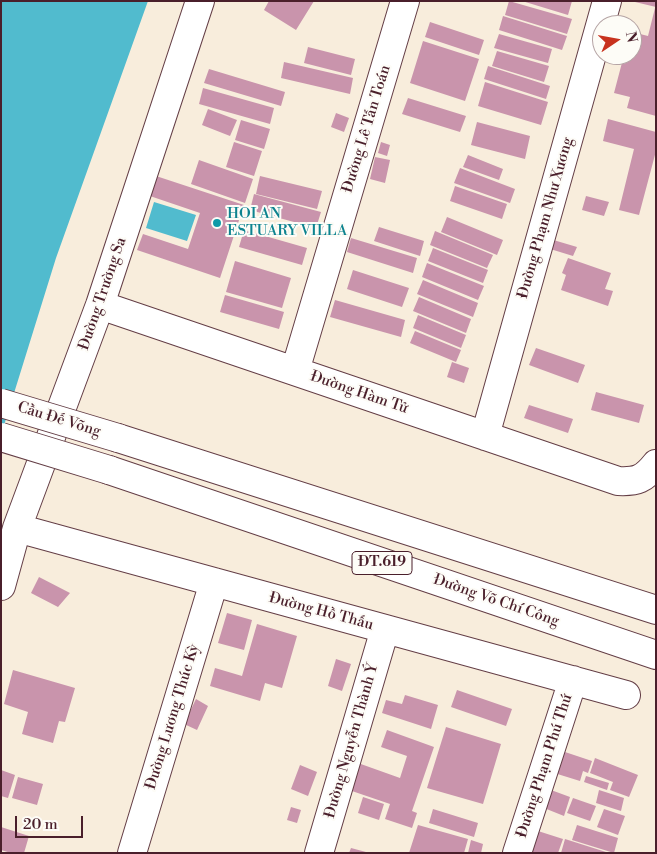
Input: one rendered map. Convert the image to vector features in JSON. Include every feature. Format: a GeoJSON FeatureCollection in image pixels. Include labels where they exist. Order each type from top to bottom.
{"type":"FeatureCollection","features":[{"type":"Feature","properties":{"kind":"street","name":"Đường Trường Sa"},"geometry":{"type":"LineString","coordinates":[[1,586],[17,528],[100,305],[200,1]]}},
{"type":"Feature","properties":{"kind":"street","name":"Đường Lê Tấn Toán"},"geometry":{"type":"LineString","coordinates":[[295,371],[405,1]]}},
{"type":"Feature","properties":{"kind":"street","name":"Đường Phạm Như Xương"},"geometry":{"type":"LineString","coordinates":[[485,436],[608,1]]}},
{"type":"Feature","properties":{"kind":"street","name":"Đường Hàm Tử"},"geometry":{"type":"LineString","coordinates":[[100,305],[618,481],[633,482],[648,475],[656,464]]}},
{"type":"Feature","properties":{"kind":"street","name":"Cầu Đế Võng"},"geometry":{"type":"LineString","coordinates":[[1,403],[118,438],[656,610]]}},
{"type":"Feature","properties":{"kind":"street","name":"Đường Võ Chí Công"},"geometry":{"type":"LineString","coordinates":[[1,437],[109,470],[656,655]]}},
{"type":"Feature","properties":{"kind":"street","name":"Đường Hồ Thấu"},"geometry":{"type":"LineString","coordinates":[[17,528],[626,695]]}},
{"type":"Feature","properties":{"kind":"street","name":"Đường Lương Thúc Kỳ"},"geometry":{"type":"LineString","coordinates":[[132,853],[214,582]]}},
{"type":"Feature","properties":{"kind":"street","name":"Đường Nguyễn Thành Ý"},"geometry":{"type":"LineString","coordinates":[[319,853],[385,629]]}},
{"type":"Feature","properties":{"kind":"street","name":"Đường Phạm Phú Thứ"},"geometry":{"type":"LineString","coordinates":[[517,853],[573,680]]}},
{"type":"Feature","properties":{"kind":"water"},"geometry":{"type":"Polygon","coordinates":[[[1,1],[148,1],[56,258],[1,435],[1,1]]]}},
{"type":"Feature","properties":{"kind":"water"},"geometry":{"type":"Polygon","coordinates":[[[154,202],[196,215],[187,241],[146,228],[154,202]]]}},
{"type":"Feature","properties":{"kind":"building"},"geometry":{"type":"Polygon","coordinates":[[[269,1],[314,1],[296,30],[264,10],[269,1]]]}},
{"type":"Feature","properties":{"kind":"building"},"geometry":{"type":"Polygon","coordinates":[[[509,1],[572,19],[567,34],[505,15],[509,1]]]}},
{"type":"Feature","properties":{"kind":"building"},"geometry":{"type":"Polygon","coordinates":[[[522,1],[572,1],[568,15],[522,1]]]}},
{"type":"Feature","properties":{"kind":"building"},"geometry":{"type":"Polygon","coordinates":[[[656,1],[656,7],[635,2],[656,1]]]}},
{"type":"Feature","properties":{"kind":"building"},"geometry":{"type":"Polygon","coordinates":[[[656,8],[656,116],[627,108],[630,97],[614,93],[621,65],[642,65],[642,34],[648,36],[656,8]]]}},
{"type":"Feature","properties":{"kind":"building"},"geometry":{"type":"Polygon","coordinates":[[[503,16],[567,36],[562,50],[499,30],[503,16]]]}},
{"type":"Feature","properties":{"kind":"building"},"geometry":{"type":"Polygon","coordinates":[[[430,22],[484,40],[479,55],[425,37],[430,22]]]}},
{"type":"Feature","properties":{"kind":"building"},"geometry":{"type":"Polygon","coordinates":[[[499,34],[552,49],[548,63],[494,48],[499,34]]]}},
{"type":"Feature","properties":{"kind":"building"},"geometry":{"type":"Polygon","coordinates":[[[423,41],[479,59],[465,101],[410,83],[423,41]]]}},
{"type":"Feature","properties":{"kind":"building"},"geometry":{"type":"Polygon","coordinates":[[[308,47],[355,59],[351,75],[304,63],[308,47]]]}},
{"type":"Feature","properties":{"kind":"building"},"geometry":{"type":"Polygon","coordinates":[[[497,51],[549,66],[544,82],[492,66],[497,51]]]}},
{"type":"Feature","properties":{"kind":"building"},"geometry":{"type":"Polygon","coordinates":[[[284,62],[353,78],[350,94],[281,78],[284,62]]]}},
{"type":"Feature","properties":{"kind":"building"},"geometry":{"type":"Polygon","coordinates":[[[488,66],[550,86],[546,99],[484,79],[488,66]]]}},
{"type":"Feature","properties":{"kind":"building"},"geometry":{"type":"Polygon","coordinates":[[[209,69],[285,92],[281,106],[204,83],[209,69]]]}},
{"type":"Feature","properties":{"kind":"building"},"geometry":{"type":"Polygon","coordinates":[[[485,82],[548,102],[541,125],[478,106],[485,82]]]}},
{"type":"Feature","properties":{"kind":"building"},"geometry":{"type":"Polygon","coordinates":[[[203,88],[274,108],[270,124],[199,104],[203,88]]]}},
{"type":"Feature","properties":{"kind":"building"},"geometry":{"type":"Polygon","coordinates":[[[408,98],[466,116],[460,132],[402,114],[408,98]]]}},
{"type":"Feature","properties":{"kind":"building"},"geometry":{"type":"Polygon","coordinates":[[[208,109],[237,120],[230,136],[202,125],[208,109]]]}},
{"type":"Feature","properties":{"kind":"building"},"geometry":{"type":"Polygon","coordinates":[[[336,113],[349,118],[344,132],[331,127],[336,113]]]}},
{"type":"Feature","properties":{"kind":"building"},"geometry":{"type":"Polygon","coordinates":[[[608,119],[656,132],[656,151],[639,215],[619,210],[634,149],[603,141],[608,119]]]}},
{"type":"Feature","properties":{"kind":"building"},"geometry":{"type":"Polygon","coordinates":[[[241,120],[270,129],[264,149],[235,140],[241,120]]]}},
{"type":"Feature","properties":{"kind":"building"},"geometry":{"type":"Polygon","coordinates":[[[477,122],[530,136],[525,159],[471,145],[477,122]]]}},
{"type":"Feature","properties":{"kind":"building"},"geometry":{"type":"Polygon","coordinates":[[[234,142],[262,151],[254,176],[226,167],[234,142]]]}},
{"type":"Feature","properties":{"kind":"building"},"geometry":{"type":"Polygon","coordinates":[[[381,142],[390,145],[387,156],[378,153],[381,142]]]}},
{"type":"Feature","properties":{"kind":"building"},"geometry":{"type":"Polygon","coordinates":[[[468,155],[503,169],[499,180],[463,167],[468,155]]]}},
{"type":"Feature","properties":{"kind":"building"},"geometry":{"type":"Polygon","coordinates":[[[375,157],[390,160],[385,183],[370,179],[375,157]]]}},
{"type":"Feature","properties":{"kind":"building"},"geometry":{"type":"Polygon","coordinates":[[[199,160],[253,179],[245,203],[191,184],[199,160]]]}},
{"type":"Feature","properties":{"kind":"building"},"geometry":{"type":"Polygon","coordinates":[[[460,168],[515,189],[510,203],[454,183],[460,168]]]}},
{"type":"Feature","properties":{"kind":"building","name":"HOI AN ESTUARY VILLA"},"geometry":{"type":"Polygon","coordinates":[[[153,175],[244,205],[220,278],[137,250],[143,234],[188,249],[200,213],[147,195],[153,175]]]}},
{"type":"Feature","properties":{"kind":"building"},"geometry":{"type":"Polygon","coordinates":[[[260,176],[322,191],[317,209],[256,194],[260,176]]]}},
{"type":"Feature","properties":{"kind":"building"},"geometry":{"type":"Polygon","coordinates":[[[455,186],[507,204],[502,219],[450,201],[455,186]]]}},
{"type":"Feature","properties":{"kind":"building"},"geometry":{"type":"Polygon","coordinates":[[[254,194],[321,212],[316,228],[250,210],[254,194]]]}},
{"type":"Feature","properties":{"kind":"building"},"geometry":{"type":"Polygon","coordinates":[[[586,196],[609,202],[604,216],[582,210],[586,196]]]}},
{"type":"Feature","properties":{"kind":"building"},"geometry":{"type":"Polygon","coordinates":[[[447,217],[503,240],[497,255],[441,232],[447,217]]]}},
{"type":"Feature","properties":{"kind":"building"},"geometry":{"type":"Polygon","coordinates":[[[379,227],[424,241],[420,256],[374,241],[379,227]]]}},
{"type":"Feature","properties":{"kind":"building"},"geometry":{"type":"Polygon","coordinates":[[[244,230],[307,248],[302,265],[239,247],[244,230]]]}},
{"type":"Feature","properties":{"kind":"building"},"geometry":{"type":"Polygon","coordinates":[[[435,231],[493,255],[487,268],[430,245],[435,231]]]}},
{"type":"Feature","properties":{"kind":"building"},"geometry":{"type":"Polygon","coordinates":[[[351,238],[417,258],[413,273],[347,252],[351,238]]]}},
{"type":"Feature","properties":{"kind":"building"},"geometry":{"type":"Polygon","coordinates":[[[550,239],[577,247],[573,256],[547,248],[550,239]]]}},
{"type":"Feature","properties":{"kind":"building"},"geometry":{"type":"Polygon","coordinates":[[[433,248],[488,270],[483,283],[428,261],[433,248]]]}},
{"type":"Feature","properties":{"kind":"building"},"geometry":{"type":"Polygon","coordinates":[[[568,258],[611,273],[605,289],[613,291],[608,306],[561,290],[566,275],[562,273],[568,258]]]}},
{"type":"Feature","properties":{"kind":"building"},"geometry":{"type":"Polygon","coordinates":[[[235,261],[291,278],[282,308],[226,292],[235,261]]]}},
{"type":"Feature","properties":{"kind":"building"},"geometry":{"type":"Polygon","coordinates":[[[427,263],[484,286],[478,300],[422,277],[427,263]]]}},
{"type":"Feature","properties":{"kind":"building"},"geometry":{"type":"Polygon","coordinates":[[[353,270],[409,288],[402,307],[347,289],[353,270]]]}},
{"type":"Feature","properties":{"kind":"building"},"geometry":{"type":"Polygon","coordinates":[[[423,280],[478,303],[473,317],[417,294],[423,280]]]}},
{"type":"Feature","properties":{"kind":"building"},"geometry":{"type":"Polygon","coordinates":[[[225,295],[284,312],[279,329],[220,312],[225,295]]]}},
{"type":"Feature","properties":{"kind":"building"},"geometry":{"type":"Polygon","coordinates":[[[419,297],[471,319],[466,333],[413,311],[419,297]]]}},
{"type":"Feature","properties":{"kind":"building"},"geometry":{"type":"Polygon","coordinates":[[[335,300],[405,320],[401,337],[330,317],[335,300]]]}},
{"type":"Feature","properties":{"kind":"building"},"geometry":{"type":"Polygon","coordinates":[[[418,315],[466,335],[461,348],[413,328],[418,315]]]}},
{"type":"Feature","properties":{"kind":"building"},"geometry":{"type":"Polygon","coordinates":[[[415,331],[461,350],[456,362],[410,343],[415,331]]]}},
{"type":"Feature","properties":{"kind":"building"},"geometry":{"type":"Polygon","coordinates":[[[536,348],[585,365],[578,383],[529,365],[536,348]]]}},
{"type":"Feature","properties":{"kind":"building"},"geometry":{"type":"Polygon","coordinates":[[[452,362],[469,368],[464,383],[447,377],[452,362]]]}},
{"type":"Feature","properties":{"kind":"building"},"geometry":{"type":"Polygon","coordinates":[[[596,392],[644,405],[639,423],[591,410],[596,392]]]}},
{"type":"Feature","properties":{"kind":"building"},"geometry":{"type":"Polygon","coordinates":[[[529,405],[573,419],[568,433],[524,418],[529,405]]]}},
{"type":"Feature","properties":{"kind":"building"},"geometry":{"type":"Polygon","coordinates":[[[39,577],[70,593],[58,607],[31,593],[39,577]]]}},
{"type":"Feature","properties":{"kind":"building"},"geometry":{"type":"Polygon","coordinates":[[[227,613],[252,620],[244,650],[218,643],[227,613]]]}},
{"type":"Feature","properties":{"kind":"building"},"geometry":{"type":"Polygon","coordinates":[[[257,624],[297,636],[282,688],[265,683],[260,701],[210,686],[215,668],[242,676],[257,624]]]}},
{"type":"Feature","properties":{"kind":"building"},"geometry":{"type":"Polygon","coordinates":[[[336,659],[351,664],[342,691],[328,686],[336,659]]]}},
{"type":"Feature","properties":{"kind":"building"},"geometry":{"type":"Polygon","coordinates":[[[13,670],[75,688],[65,722],[59,721],[53,743],[22,734],[28,712],[4,704],[13,670]]]}},
{"type":"Feature","properties":{"kind":"building"},"geometry":{"type":"Polygon","coordinates":[[[457,690],[512,709],[506,726],[451,707],[457,690]]]}},
{"type":"Feature","properties":{"kind":"building"},"geometry":{"type":"Polygon","coordinates":[[[405,695],[438,705],[431,729],[382,713],[386,700],[402,704],[405,695]]]}},
{"type":"Feature","properties":{"kind":"building"},"geometry":{"type":"Polygon","coordinates":[[[196,699],[208,706],[197,730],[184,724],[196,699]]]}},
{"type":"Feature","properties":{"kind":"building"},"geometry":{"type":"Polygon","coordinates":[[[446,727],[501,744],[483,804],[427,788],[446,727]]]}},
{"type":"Feature","properties":{"kind":"building"},"geometry":{"type":"Polygon","coordinates":[[[387,730],[434,747],[412,811],[417,813],[412,828],[385,819],[390,804],[349,790],[358,763],[400,778],[407,756],[381,747],[387,730]]]}},
{"type":"Feature","properties":{"kind":"building"},"geometry":{"type":"Polygon","coordinates":[[[559,750],[592,761],[588,773],[583,771],[580,781],[551,772],[559,750]]]}},
{"type":"Feature","properties":{"kind":"building"},"geometry":{"type":"Polygon","coordinates":[[[595,758],[638,775],[629,797],[610,790],[613,782],[590,773],[595,758]]]}},
{"type":"Feature","properties":{"kind":"building"},"geometry":{"type":"Polygon","coordinates":[[[300,765],[317,772],[308,796],[291,789],[300,765]]]}},
{"type":"Feature","properties":{"kind":"building"},"geometry":{"type":"Polygon","coordinates":[[[1,770],[15,775],[8,798],[1,796],[1,770]]]}},
{"type":"Feature","properties":{"kind":"building"},"geometry":{"type":"Polygon","coordinates":[[[586,776],[609,783],[607,790],[584,782],[586,776]]]}},
{"type":"Feature","properties":{"kind":"building"},"geometry":{"type":"Polygon","coordinates":[[[18,777],[43,784],[37,805],[12,798],[18,777]]]}},
{"type":"Feature","properties":{"kind":"building"},"geometry":{"type":"Polygon","coordinates":[[[551,790],[570,797],[564,816],[544,808],[551,790]]]}},
{"type":"Feature","properties":{"kind":"building"},"geometry":{"type":"Polygon","coordinates":[[[599,790],[624,798],[621,811],[596,803],[599,790]]]}},
{"type":"Feature","properties":{"kind":"building"},"geometry":{"type":"Polygon","coordinates":[[[363,797],[384,804],[379,820],[358,813],[363,797]]]}},
{"type":"Feature","properties":{"kind":"building"},"geometry":{"type":"Polygon","coordinates":[[[573,798],[596,806],[590,821],[567,813],[573,798]]]}},
{"type":"Feature","properties":{"kind":"building"},"geometry":{"type":"Polygon","coordinates":[[[291,807],[301,810],[297,823],[287,820],[291,807]]]}},
{"type":"Feature","properties":{"kind":"building"},"geometry":{"type":"Polygon","coordinates":[[[433,809],[478,823],[474,837],[429,823],[433,809]]]}},
{"type":"Feature","properties":{"kind":"building"},"geometry":{"type":"Polygon","coordinates":[[[604,809],[625,816],[618,835],[597,827],[604,809]]]}},
{"type":"Feature","properties":{"kind":"building"},"geometry":{"type":"Polygon","coordinates":[[[418,825],[468,839],[464,853],[409,853],[418,825]]]}},
{"type":"Feature","properties":{"kind":"building"},"geometry":{"type":"Polygon","coordinates":[[[577,825],[618,838],[614,853],[572,840],[577,825]]]}},
{"type":"Feature","properties":{"kind":"building"},"geometry":{"type":"Polygon","coordinates":[[[1,827],[29,836],[24,853],[11,853],[1,850],[1,827]]]}},
{"type":"Feature","properties":{"kind":"building"},"geometry":{"type":"Polygon","coordinates":[[[538,831],[563,839],[558,853],[531,853],[538,831]]]}},
{"type":"Feature","properties":{"kind":"building"},"geometry":{"type":"Polygon","coordinates":[[[565,839],[606,852],[606,853],[561,853],[565,839]]]}},
{"type":"Feature","properties":{"kind":"building"},"geometry":{"type":"Polygon","coordinates":[[[471,840],[483,844],[481,853],[468,853],[471,840]]]}},
{"type":"Feature","properties":{"kind":"building"},"geometry":{"type":"Polygon","coordinates":[[[351,848],[366,852],[366,853],[349,853],[351,848]]]}},
{"type":"Feature","properties":{"kind":"place","name":"HOI AN ESTUARY VILLA"},"geometry":{"type":"Point","coordinates":[217,223]}}]}
